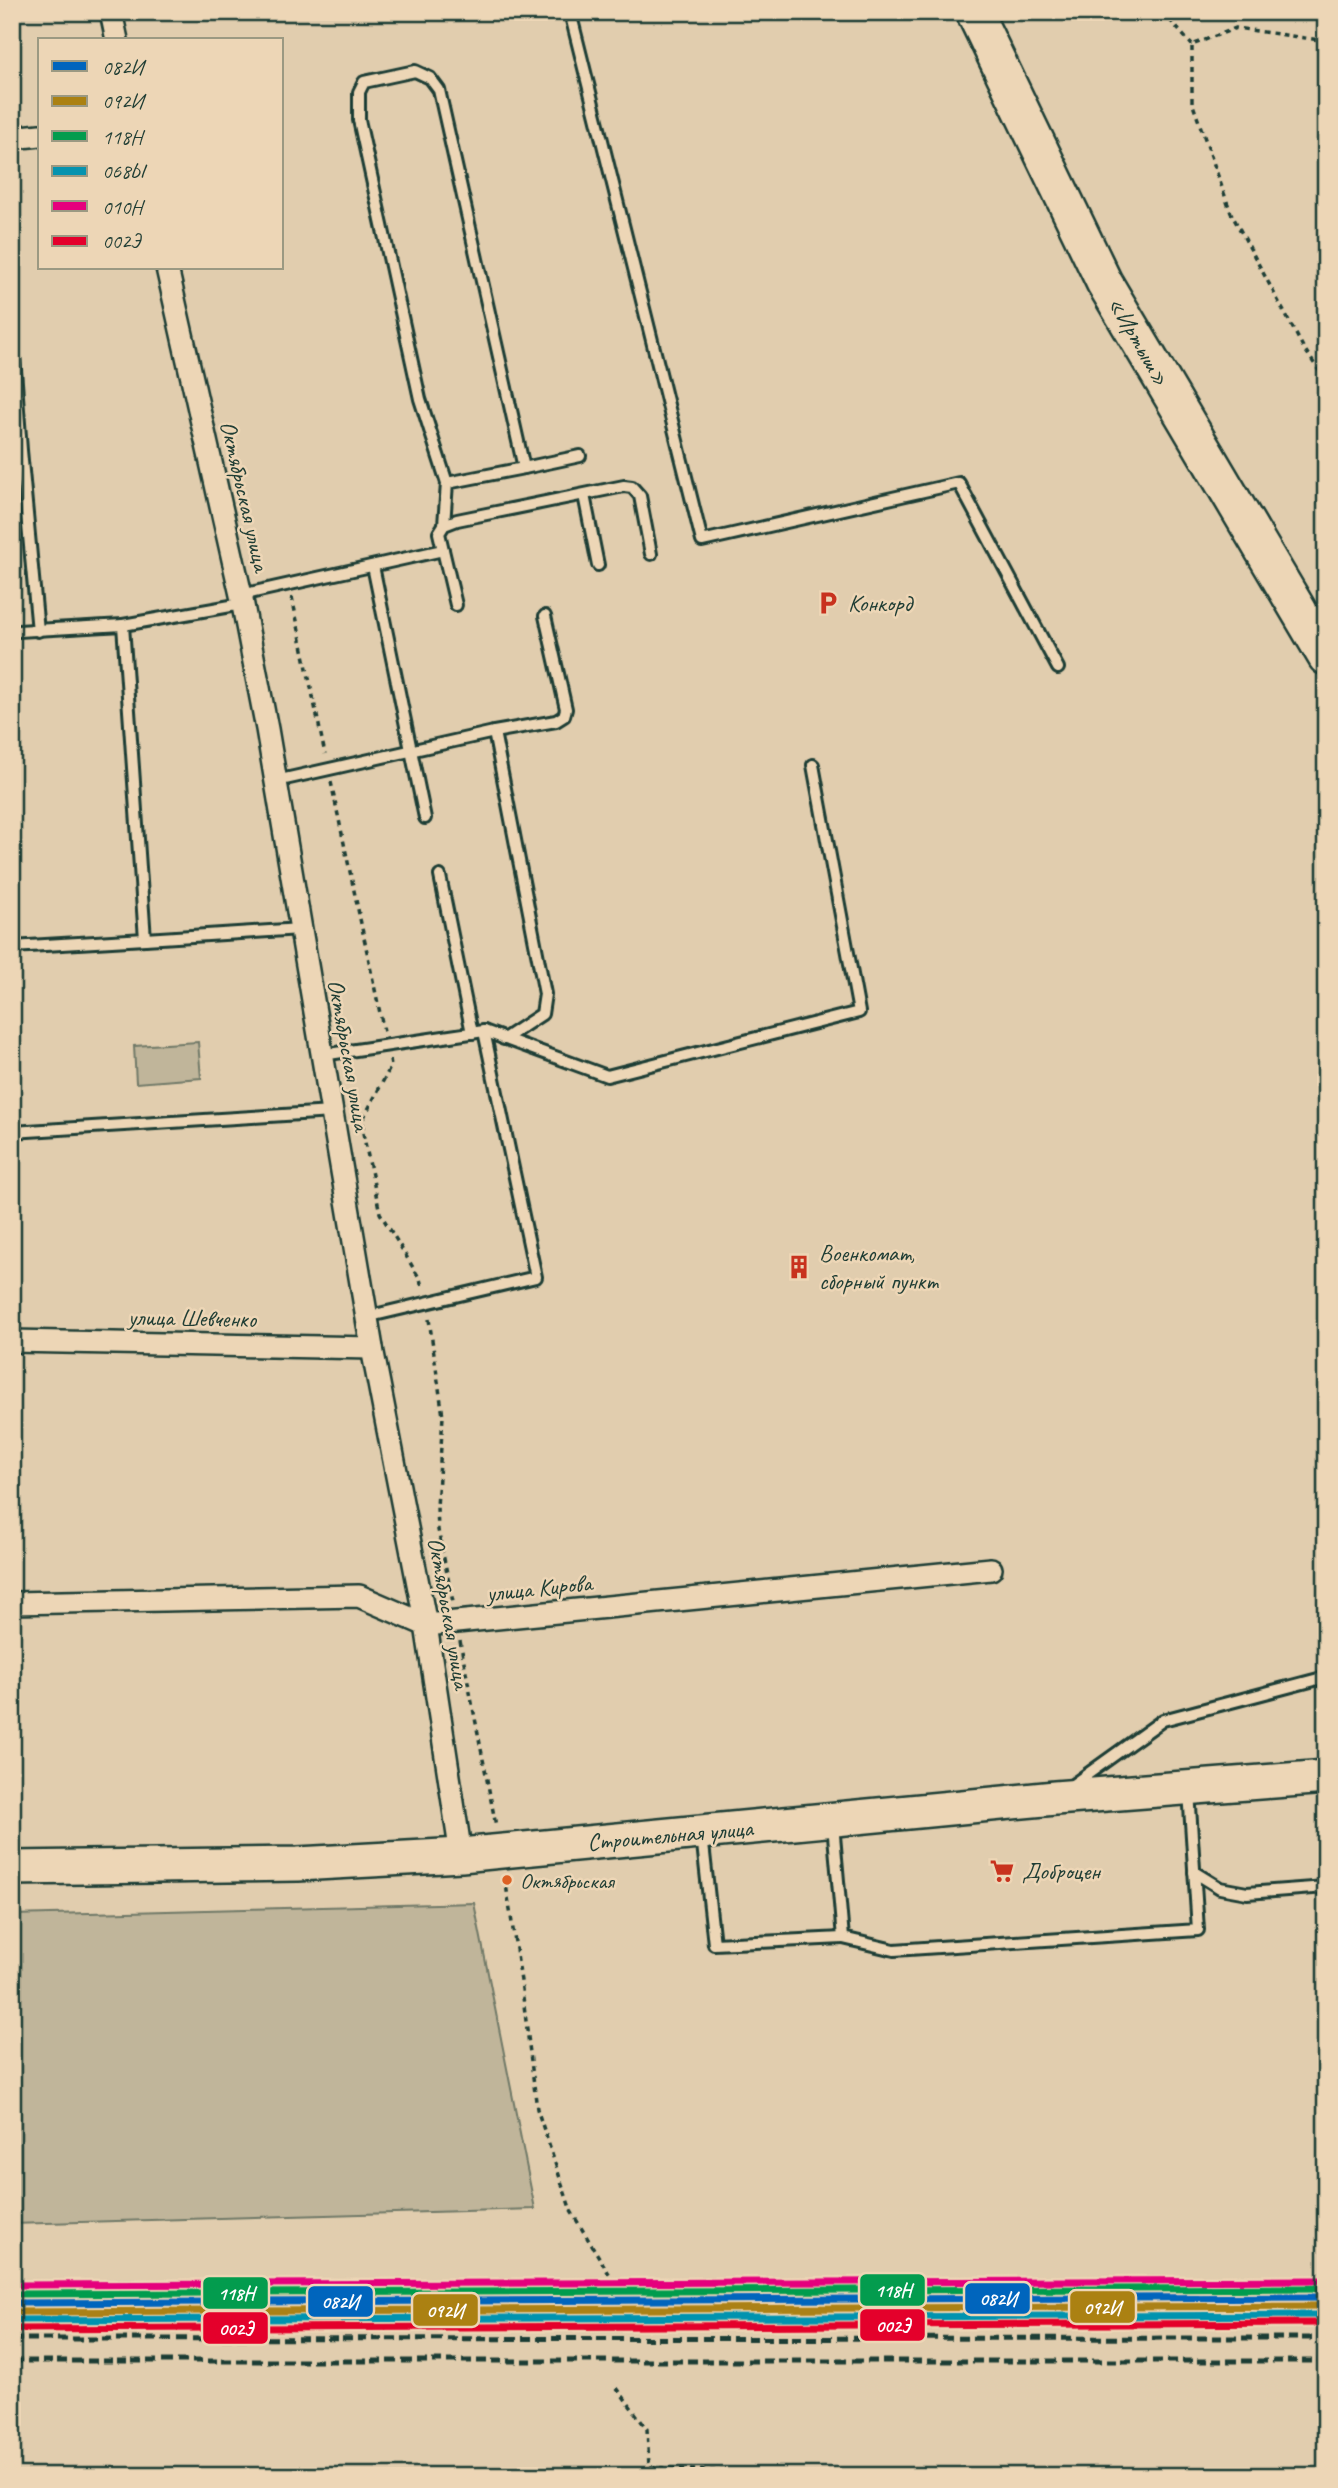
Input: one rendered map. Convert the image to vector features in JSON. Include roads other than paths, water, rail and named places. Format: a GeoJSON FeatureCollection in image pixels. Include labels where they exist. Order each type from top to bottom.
{"type":"FeatureCollection","features":[{"type":"Feature","properties":{"kind":"highway","name":"«Иртыш»"},"geometry":{"type":"LineString","coordinates":[[974,12],[1104,282],[1326,657]]}},
{"type":"Feature","properties":{"kind":"main road","name":"Строительная улица"},"geometry":{"type":"LineString","coordinates":[[12,1868],[298,1864],[461,1854],[1055,1798],[1326,1777]]}},
{"type":"Feature","properties":{"kind":"street"},"geometry":{"type":"LineString","coordinates":[[111,12],[117,38]]}},
{"type":"Feature","properties":{"kind":"street"},"geometry":{"type":"LineString","coordinates":[[12,138],[38,135]]}},
{"type":"Feature","properties":{"kind":"street","name":"Октябрьская улица"},"geometry":{"type":"LineString","coordinates":[[167,270],[242,600],[276,781],[366,1317],[426,1625],[461,1854]]}},
{"type":"Feature","properties":{"kind":"street","name":"улица Шевченко"},"geometry":{"type":"LineString","coordinates":[[12,1341],[372,1348]]}},
{"type":"Feature","properties":{"kind":"street","name":"улица Кирова"},"geometry":{"type":"LineString","coordinates":[[12,1603],[359,1596],[426,1625],[991,1569]]}},
{"type":"Feature","properties":{"kind":"lane"},"geometry":{"type":"LineString","coordinates":[[570,12],[702,541],[959,483],[1058,668]]}},
{"type":"Feature","properties":{"kind":"lane"},"geometry":{"type":"LineString","coordinates":[[456,605],[439,533],[444,525],[447,483],[420,399],[359,120],[359,92],[364,82],[415,71],[430,78],[439,90],[524,468]]}},
{"type":"Feature","properties":{"kind":"lane"},"geometry":{"type":"LineString","coordinates":[[12,329],[38,631]]}},
{"type":"Feature","properties":{"kind":"lane"},"geometry":{"type":"LineString","coordinates":[[447,483],[580,456]]}},
{"type":"Feature","properties":{"kind":"lane"},"geometry":{"type":"LineString","coordinates":[[444,525],[457,520],[624,486],[632,487],[640,496],[651,554]]}},
{"type":"Feature","properties":{"kind":"lane"},"geometry":{"type":"LineString","coordinates":[[584,495],[598,565]]}},
{"type":"Feature","properties":{"kind":"lane"},"geometry":{"type":"LineString","coordinates":[[18,631],[123,625],[242,600],[289,584],[443,550]]}},
{"type":"Feature","properties":{"kind":"lane"},"geometry":{"type":"LineString","coordinates":[[373,566],[425,818]]}},
{"type":"Feature","properties":{"kind":"lane"},"geometry":{"type":"LineString","coordinates":[[276,781],[494,732],[556,721],[564,716],[566,709],[545,616]]}},
{"type":"Feature","properties":{"kind":"lane"},"geometry":{"type":"LineString","coordinates":[[123,625],[145,939]]}},
{"type":"Feature","properties":{"kind":"lane"},"geometry":{"type":"LineString","coordinates":[[494,732],[545,994],[542,1014],[505,1039]]}},
{"type":"Feature","properties":{"kind":"lane"},"geometry":{"type":"LineString","coordinates":[[322,1055],[478,1032],[607,1076],[859,1013],[813,765]]}},
{"type":"Feature","properties":{"kind":"lane"},"geometry":{"type":"LineString","coordinates":[[366,1317],[536,1277],[440,876]]}},
{"type":"Feature","properties":{"kind":"lane"},"geometry":{"type":"LineString","coordinates":[[12,947],[301,929]]}},
{"type":"Feature","properties":{"kind":"lane"},"geometry":{"type":"LineString","coordinates":[[12,1132],[332,1112]]}},
{"type":"Feature","properties":{"kind":"lane"},"geometry":{"type":"LineString","coordinates":[[1055,1798],[1163,1720],[1326,1677]]}},
{"type":"Feature","properties":{"kind":"lane"},"geometry":{"type":"LineString","coordinates":[[702,1832],[714,1944],[843,1938],[894,1950],[1198,1930],[1188,1788]]}},
{"type":"Feature","properties":{"kind":"lane"},"geometry":{"type":"LineString","coordinates":[[832,1819],[843,1938]]}},
{"type":"Feature","properties":{"kind":"lane"},"geometry":{"type":"LineString","coordinates":[[1194,1872],[1220,1888],[1247,1892],[1326,1887]]}},
{"type":"Feature","properties":{"kind":"railway"},"geometry":{"type":"LineString","coordinates":[[12,2339],[1326,2338]]}},
{"type":"Feature","properties":{"kind":"railway"},"geometry":{"type":"LineString","coordinates":[[12,2361],[1326,2361]]}},
{"type":"Feature","properties":{"kind":"place","name":"Конкорд"},"geometry":{"type":"Point","coordinates":[828,603]}},
{"type":"Feature","properties":{"kind":"place","name":"Военкомат, сборный пункт"},"geometry":{"type":"Point","coordinates":[799,1267]}},
{"type":"Feature","properties":{"kind":"place","name":"Доброцен"},"geometry":{"type":"Point","coordinates":[1002,1871]}},
{"type":"Feature","properties":{"kind":"place","name":"Октябрьская"},"geometry":{"type":"Point","coordinates":[507,1880]}}]}
